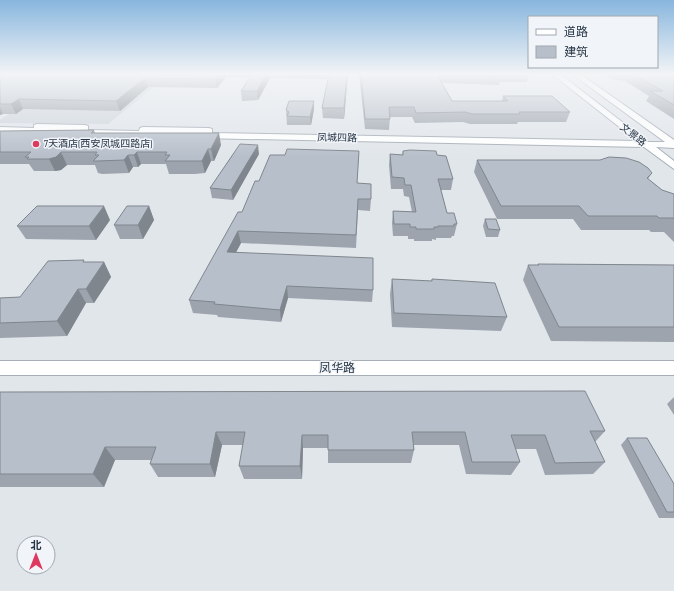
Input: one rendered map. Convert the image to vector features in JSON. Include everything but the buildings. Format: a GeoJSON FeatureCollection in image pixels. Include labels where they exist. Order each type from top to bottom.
{"type":"FeatureCollection","features":[{"type":"Feature","properties":{"kind":"street","name":"文景路"},"geometry":{"type":"LineString","coordinates":[[590,102],[674,166]]}},
{"type":"Feature","properties":{"kind":"street","name":"文景路"},"geometry":{"type":"LineString","coordinates":[[614,102],[673,143]]}},
{"type":"Feature","properties":{"kind":"street","name":"凤城四路"},"geometry":{"type":"LineString","coordinates":[[0,126],[643,143]]}},
{"type":"Feature","properties":{"kind":"street","name":"凤城四路"},"geometry":{"type":"LineString","coordinates":[[0,130],[673,143]]}},
{"type":"Feature","properties":{"kind":"street","name":"凤华路"},"geometry":{"type":"LineString","coordinates":[[0,368],[674,368]]}},
{"type":"Feature","properties":{"kind":"shaded area"},"geometry":{"type":"Polygon","coordinates":[[[28,102],[136,102],[108,124],[0,123],[0,120],[28,102]]]}},
{"type":"Feature","properties":{"kind":"place","name":"7天酒店(西安凤城四路店)"},"geometry":{"type":"Point","coordinates":[36,144]}}]}
